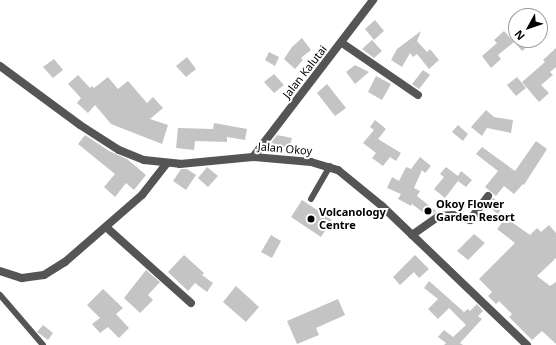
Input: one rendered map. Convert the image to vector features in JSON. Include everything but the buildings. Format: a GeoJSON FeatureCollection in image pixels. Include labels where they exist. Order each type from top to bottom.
{"type":"FeatureCollection","features":[{"type":"Feature","properties":{"kind":"street","name":"Jalan Kalutai"},"geometry":{"type":"LineString","coordinates":[[253,157],[342,43],[373,0]]}},
{"type":"Feature","properties":{"kind":"street"},"geometry":{"type":"LineString","coordinates":[[342,43],[418,95]]}},
{"type":"Feature","properties":{"kind":"street","name":"Jalan Okoy"},"geometry":{"type":"LineString","coordinates":[[0,66],[80,125],[119,150],[144,160],[166,164],[253,157],[330,166],[362,188],[527,345]]}},
{"type":"Feature","properties":{"kind":"street"},"geometry":{"type":"LineString","coordinates":[[0,270],[22,278],[44,275],[65,262],[142,195],[166,164]]}},
{"type":"Feature","properties":{"kind":"street"},"geometry":{"type":"LineString","coordinates":[[412,235],[439,216],[453,216],[470,220],[488,196]]}},
{"type":"Feature","properties":{"kind":"street"},"geometry":{"type":"LineString","coordinates":[[106,227],[191,303]]}},
{"type":"Feature","properties":{"kind":"lane"},"geometry":{"type":"LineString","coordinates":[[310,199],[330,166]]}},
{"type":"Feature","properties":{"kind":"lane"},"geometry":{"type":"LineString","coordinates":[[0,295],[43,345]]}},
{"type":"Feature","properties":{"kind":"place","name":"Okoy Flower Garden Resort"},"geometry":{"type":"Point","coordinates":[428,211]}},
{"type":"Feature","properties":{"kind":"place","name":"Volcanology Centre"},"geometry":{"type":"Point","coordinates":[311,219]}}]}
